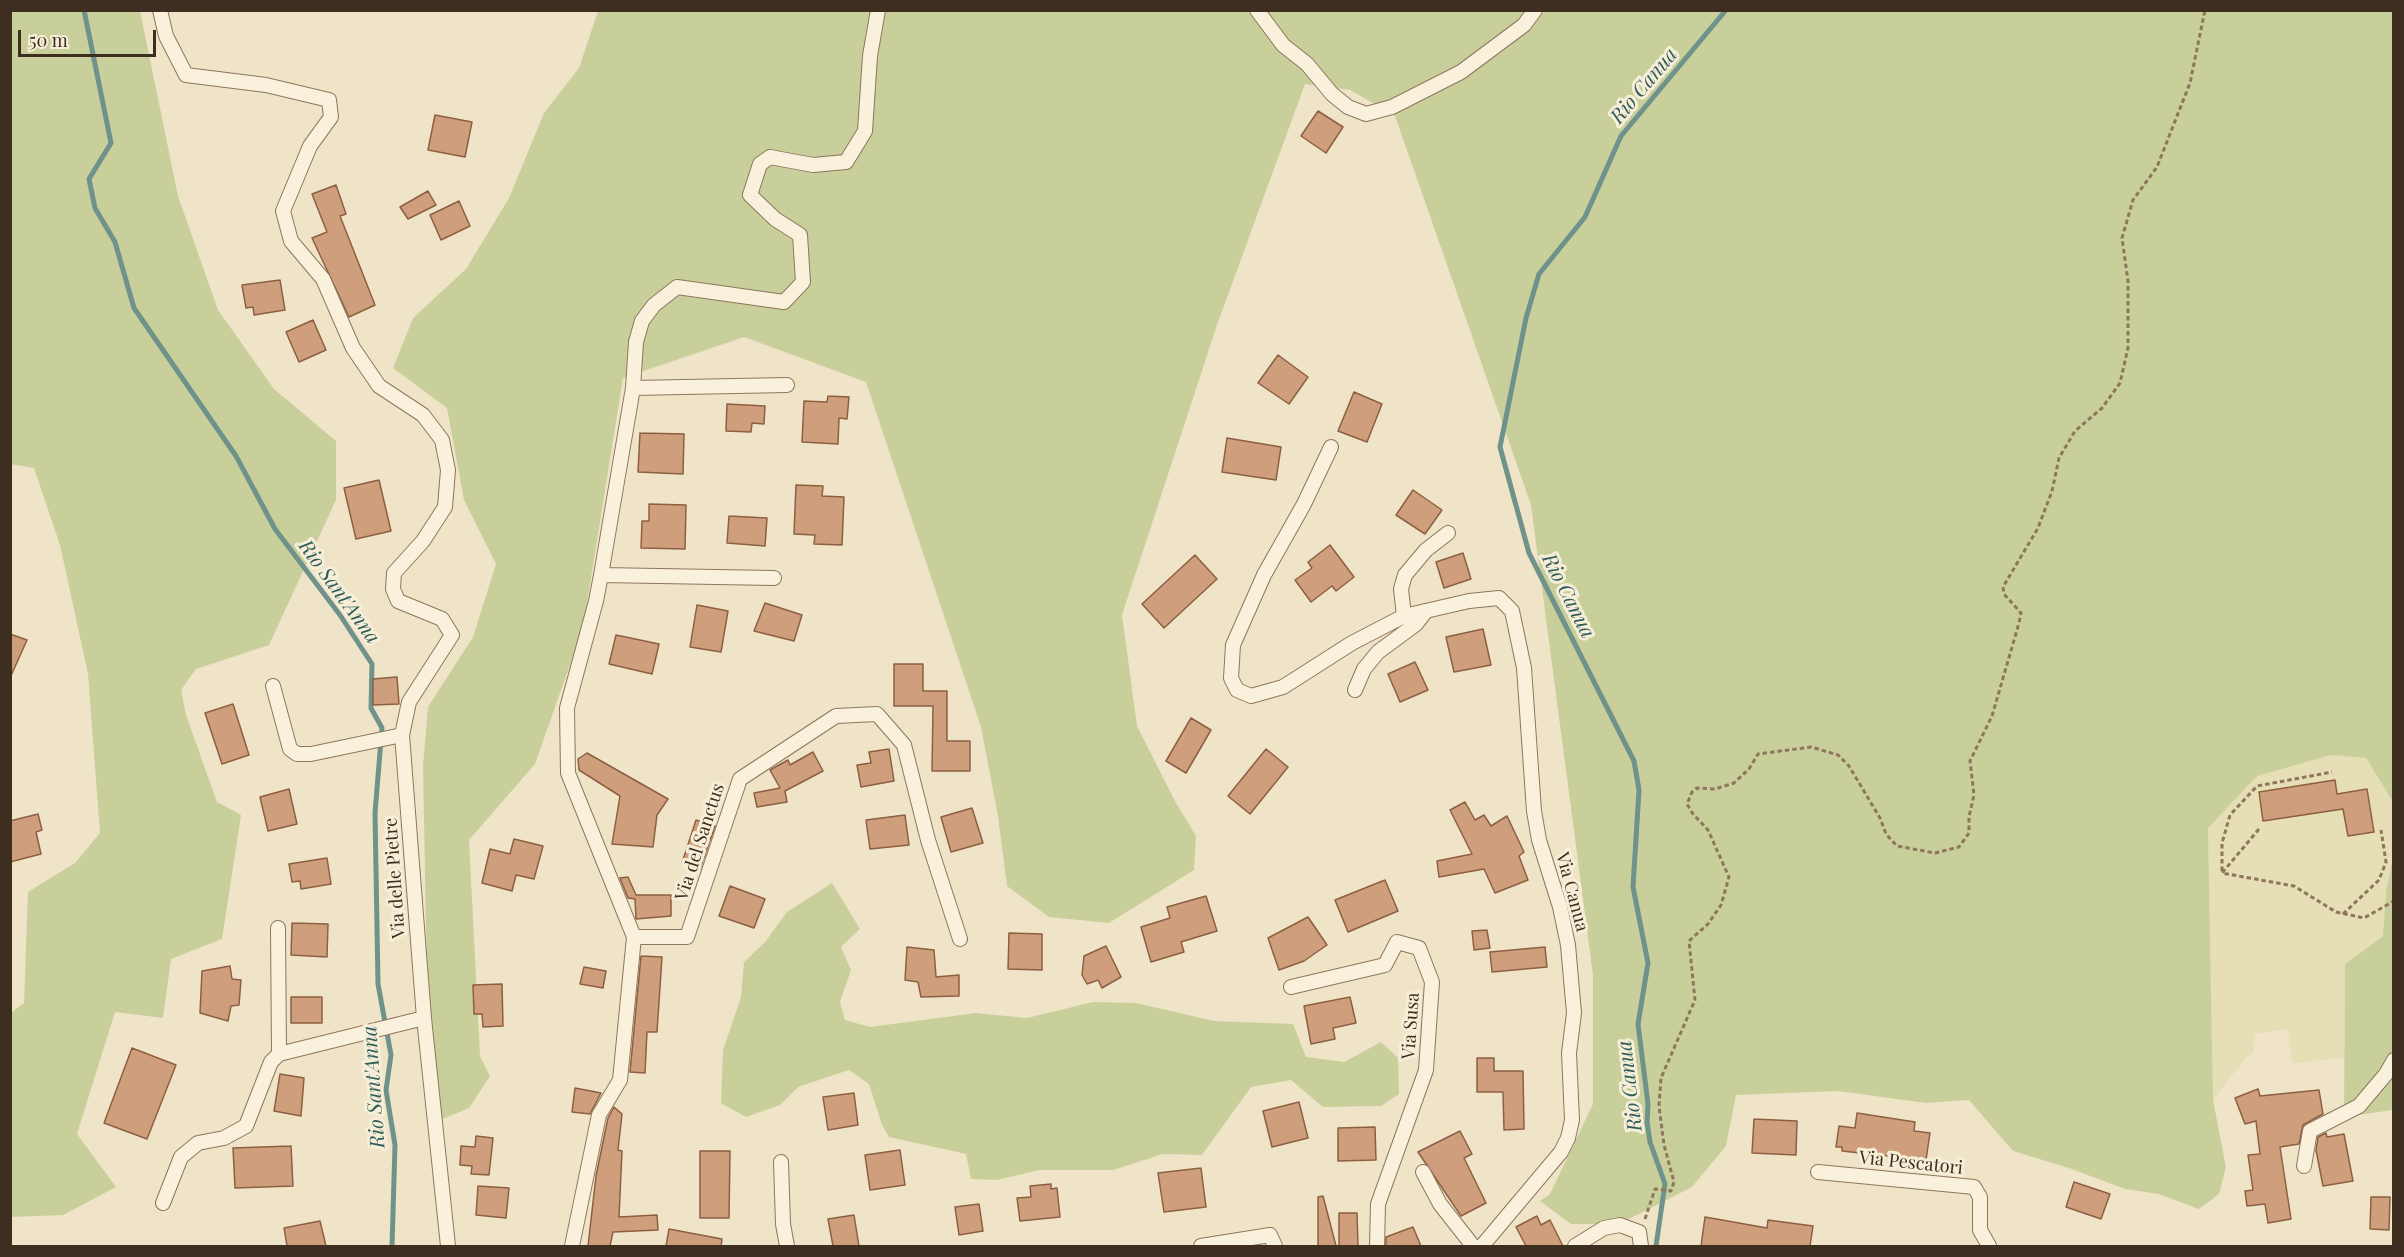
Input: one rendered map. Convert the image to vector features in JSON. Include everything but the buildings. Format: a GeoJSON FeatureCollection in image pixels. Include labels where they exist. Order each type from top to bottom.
{"type":"FeatureCollection","features":[{"type":"Feature","properties":{"kind":"street","name":"Via delle Pietre"},"geometry":{"type":"LineString","coordinates":[[160,10],[166,36],[186,75],[266,85],[329,100],[330,117],[310,146],[283,211],[291,241],[323,279],[353,348],[379,386],[423,415],[442,440],[448,470],[445,507],[423,541],[394,573],[393,589],[398,601],[442,619],[452,635],[409,702],[399,736],[418,1019],[448,1246]]}},
{"type":"Feature","properties":{"kind":"street"},"geometry":{"type":"LineString","coordinates":[[572,1246],[599,1115],[620,1080],[634,937],[568,773],[567,708],[601,575],[633,387],[636,342],[642,321],[654,305],[677,287],[784,302],[803,282],[800,235],[775,219],[750,195],[760,164],[770,157],[813,165],[846,162],[865,131],[870,56],[878,10]]}},
{"type":"Feature","properties":{"kind":"street"},"geometry":{"type":"LineString","coordinates":[[1257,10],[1283,45],[1307,64],[1332,94],[1348,107],[1366,114],[1392,107],[1461,72],[1524,25],[1535,10]]}},
{"type":"Feature","properties":{"kind":"street"},"geometry":{"type":"LineString","coordinates":[[633,387],[788,386]]}},
{"type":"Feature","properties":{"kind":"street","name":"Via Canua"},"geometry":{"type":"LineString","coordinates":[[1331,447],[1304,504],[1264,575],[1233,645],[1231,678],[1237,690],[1251,696],[1283,687],[1352,643],[1404,616],[1499,598],[1512,611],[1524,668],[1534,811],[1539,840],[1560,908],[1568,945],[1574,1013],[1569,1053],[1572,1120],[1568,1138],[1540,1179],[1482,1246]]}},
{"type":"Feature","properties":{"kind":"street"},"geometry":{"type":"LineString","coordinates":[[1404,616],[1401,590],[1405,575],[1426,550],[1448,533]]}},
{"type":"Feature","properties":{"kind":"street"},"geometry":{"type":"LineString","coordinates":[[601,575],[774,578]]}},
{"type":"Feature","properties":{"kind":"street"},"geometry":{"type":"LineString","coordinates":[[1354,690],[1364,669],[1378,652],[1416,624],[1426,611]]}},
{"type":"Feature","properties":{"kind":"street"},"geometry":{"type":"LineString","coordinates":[[273,686],[290,748],[297,754],[311,754],[399,736]]}},
{"type":"Feature","properties":{"kind":"street","name":"Via del Sanctus"},"geometry":{"type":"LineString","coordinates":[[634,937],[687,937],[740,779],[836,716],[877,714],[904,745],[928,840],[960,939]]}},
{"type":"Feature","properties":{"kind":"street"},"geometry":{"type":"LineString","coordinates":[[278,928],[279,1054]]}},
{"type":"Feature","properties":{"kind":"street","name":"Via Susa"},"geometry":{"type":"LineString","coordinates":[[1291,987],[1385,965],[1397,942],[1419,948],[1432,982],[1426,1070],[1378,1204],[1377,1246]]}},
{"type":"Feature","properties":{"kind":"street"},"geometry":{"type":"LineString","coordinates":[[163,1203],[181,1158],[198,1143],[224,1138],[246,1126],[271,1062],[279,1054],[418,1019]]}},
{"type":"Feature","properties":{"kind":"street"},"geometry":{"type":"LineString","coordinates":[[2304,1166],[2310,1131],[2359,1106],[2386,1074],[2394,1060]]}},
{"type":"Feature","properties":{"kind":"street"},"geometry":{"type":"LineString","coordinates":[[781,1162],[783,1224],[787,1246]]}},
{"type":"Feature","properties":{"kind":"street"},"geometry":{"type":"LineString","coordinates":[[1423,1172],[1440,1203],[1473,1246]]}},
{"type":"Feature","properties":{"kind":"street","name":"Via Pescatori"},"geometry":{"type":"LineString","coordinates":[[1818,1172],[1974,1187],[1980,1197],[1980,1230],[1989,1246]]}},
{"type":"Feature","properties":{"kind":"street"},"geometry":{"type":"LineString","coordinates":[[1575,1246],[1604,1228],[1620,1225],[1639,1232],[1641,1246]]}},
{"type":"Feature","properties":{"kind":"street"},"geometry":{"type":"LineString","coordinates":[[1201,1246],[1270,1234],[1275,1246]]}},
{"type":"Feature","properties":{"kind":"path"},"geometry":{"type":"LineString","coordinates":[[1639,1232],[1655,1189],[1670,1191],[1674,1182],[1659,1106],[1661,1078],[1695,1000],[1689,941],[1708,924],[1721,905],[1729,877],[1708,830],[1693,814],[1688,804],[1692,792],[1697,788],[1715,789],[1734,783],[1749,769],[1758,754],[1811,747],[1838,755],[1849,766],[1880,818],[1886,834],[1897,846],[1935,853],[1959,847],[1969,833],[1969,818],[1974,795],[1970,761],[1992,716],[2021,613],[2004,594],[2003,587],[2038,528],[2052,491],[2059,458],[2075,431],[2102,408],[2120,382],[2128,348],[2128,281],[2122,238],[2133,200],[2157,167],[2190,83],[2205,10]]}},
{"type":"Feature","properties":{"kind":"path"},"geometry":{"type":"LineString","coordinates":[[2222,873],[2222,843],[2230,815],[2257,786],[2332,772]]}},
{"type":"Feature","properties":{"kind":"path"},"geometry":{"type":"LineString","coordinates":[[2222,873],[2259,829]]}},
{"type":"Feature","properties":{"kind":"path"},"geometry":{"type":"LineString","coordinates":[[2343,914],[2379,880],[2385,862],[2381,830]]}},
{"type":"Feature","properties":{"kind":"path"},"geometry":{"type":"LineString","coordinates":[[2222,873],[2294,886],[2336,912],[2364,918],[2394,901]]}},
{"type":"Feature","properties":{"kind":"shaded area"},"geometry":{"type":"Polygon","coordinates":[[[2331,755],[2366,758],[2393,802],[2393,858],[2386,891],[2383,936],[2345,964],[2344,1058],[2292,1063],[2288,1029],[2254,1034],[2254,1052],[2244,1060],[2213,1100],[2208,828],[2257,776],[2331,755]]]}},
{"type":"Feature","properties":{"kind":"green space"},"geometry":{"type":"Polygon","coordinates":[[[11,10],[140,11],[178,196],[218,310],[274,389],[336,441],[336,500],[269,645],[196,669],[181,690],[186,715],[217,802],[241,815],[222,939],[171,959],[163,1018],[115,1012],[77,1134],[116,1187],[63,1215],[11,1217],[11,1013],[24,1003],[28,892],[75,863],[100,833],[88,674],[60,545],[34,468],[11,464],[11,10]]]}},
{"type":"Feature","properties":{"kind":"green space"},"geometry":{"type":"Polygon","coordinates":[[[598,11],[2393,11],[2393,802],[2366,758],[2331,755],[2257,776],[2208,828],[2213,1100],[2226,1167],[2219,1194],[2199,1209],[2159,1194],[2125,1189],[2069,1168],[2013,1151],[1969,1100],[1926,1103],[1838,1091],[1736,1095],[1726,1146],[1692,1187],[1619,1224],[1571,1224],[1540,1201],[1550,1194],[1593,1104],[1593,975],[1531,505],[1395,116],[1350,90],[1305,84],[1217,325],[1122,615],[1137,726],[1176,803],[1196,836],[1194,870],[1109,923],[1049,917],[1007,886],[998,816],[981,727],[866,382],[744,337],[623,378],[583,628],[535,764],[469,840],[480,1056],[490,1076],[469,1108],[440,1120],[427,982],[423,766],[428,707],[473,637],[496,564],[464,500],[447,408],[393,368],[413,318],[466,269],[509,198],[544,113],[579,68],[598,11]]]}},
{"type":"Feature","properties":{"kind":"green space"},"geometry":{"type":"Polygon","coordinates":[[[2393,858],[2393,1110],[2344,1117],[2345,964],[2383,936],[2386,891],[2393,858]]]}},
{"type":"Feature","properties":{"kind":"green space"},"geometry":{"type":"Polygon","coordinates":[[[832,883],[860,929],[841,947],[851,970],[840,1002],[845,1020],[870,1027],[976,1013],[1027,1018],[1093,1002],[1136,1003],[1214,1021],[1293,1024],[1306,1057],[1344,1062],[1381,1042],[1398,1058],[1399,1094],[1381,1106],[1323,1107],[1291,1080],[1251,1087],[1202,1155],[1163,1154],[1113,1170],[1039,1170],[997,1180],[971,1179],[966,1154],[889,1137],[882,1125],[869,1084],[849,1070],[798,1087],[780,1105],[746,1117],[721,1103],[723,1050],[741,997],[744,962],[765,942],[787,912],[832,883]]]}},
{"type":"Feature","properties":{"kind":"waterway","name":"Rio Sant'Anna"},"geometry":{"type":"LineString","coordinates":[[84,10],[111,143],[89,179],[95,208],[115,242],[134,308],[236,456],[275,529],[340,615],[372,664],[371,708],[382,728],[375,813],[378,984],[391,1055],[386,1090],[395,1145],[392,1246]]}},
{"type":"Feature","properties":{"kind":"waterway","name":"Rio Canua"},"geometry":{"type":"LineString","coordinates":[[1656,1246],[1665,1184],[1650,1142],[1647,1122],[1648,1104],[1638,1024],[1648,963],[1633,887],[1639,790],[1634,761],[1529,553],[1500,447],[1526,318],[1539,274],[1585,217],[1621,136],[1726,10]]}}]}
